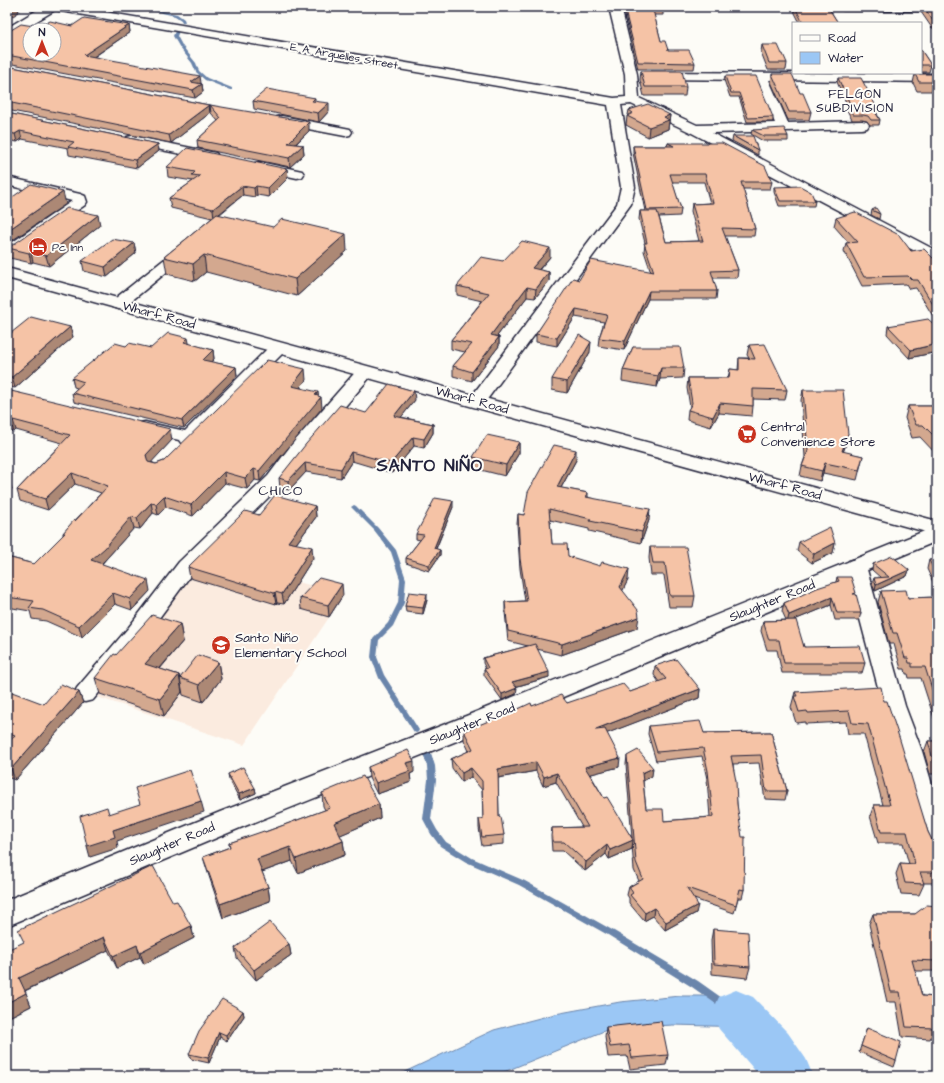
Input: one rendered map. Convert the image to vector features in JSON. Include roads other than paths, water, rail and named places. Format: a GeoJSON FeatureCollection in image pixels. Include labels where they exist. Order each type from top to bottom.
{"type":"FeatureCollection","features":[{"type":"Feature","properties":{"kind":"main road"},"geometry":{"type":"LineString","coordinates":[[7,33],[51,7]]}},
{"type":"Feature","properties":{"kind":"main road","name":"Wharf Road"},"geometry":{"type":"LineString","coordinates":[[7,273],[937,528]]}},
{"type":"Feature","properties":{"kind":"main road","name":"Slaughter Road"},"geometry":{"type":"LineString","coordinates":[[7,913],[230,820],[475,723],[937,533]]}},
{"type":"Feature","properties":{"kind":"street","name":"E. A. Arguelles Street"},"geometry":{"type":"LineString","coordinates":[[55,7],[614,102],[633,100]]}},
{"type":"Feature","properties":{"kind":"street"},"geometry":{"type":"LineString","coordinates":[[615,7],[631,74],[633,100],[695,129],[937,257]]}},
{"type":"Feature","properties":{"kind":"street"},"geometry":{"type":"LineString","coordinates":[[843,7],[937,8]]}},
{"type":"Feature","properties":{"kind":"street"},"geometry":{"type":"LineString","coordinates":[[631,74],[937,78]]}},
{"type":"Feature","properties":{"kind":"street"},"geometry":{"type":"LineString","coordinates":[[761,76],[783,127]]}},
{"type":"Feature","properties":{"kind":"street"},"geometry":{"type":"LineString","coordinates":[[477,401],[624,204],[628,187],[614,102]]}},
{"type":"Feature","properties":{"kind":"street"},"geometry":{"type":"LineString","coordinates":[[266,117],[345,132]]}},
{"type":"Feature","properties":{"kind":"street"},"geometry":{"type":"LineString","coordinates":[[695,129],[862,125]]}},
{"type":"Feature","properties":{"kind":"street"},"geometry":{"type":"LineString","coordinates":[[117,137],[227,159]]}},
{"type":"Feature","properties":{"kind":"street"},"geometry":{"type":"LineString","coordinates":[[250,164],[297,174]]}},
{"type":"Feature","properties":{"kind":"street"},"geometry":{"type":"LineString","coordinates":[[7,181],[75,197],[80,199],[80,202],[7,253]]}},
{"type":"Feature","properties":{"kind":"street"},"geometry":{"type":"LineString","coordinates":[[118,304],[199,239]]}},
{"type":"Feature","properties":{"kind":"street"},"geometry":{"type":"LineString","coordinates":[[173,452],[278,348]]}},
{"type":"Feature","properties":{"kind":"street"},"geometry":{"type":"LineString","coordinates":[[86,694],[132,638],[186,567],[275,480],[299,448],[365,372]]}},
{"type":"Feature","properties":{"kind":"street"},"geometry":{"type":"LineString","coordinates":[[127,422],[188,438]]}},
{"type":"Feature","properties":{"kind":"street"},"geometry":{"type":"LineString","coordinates":[[856,566],[894,706],[910,751],[937,842]]}},
{"type":"Feature","properties":{"kind":"water"},"geometry":{"type":"Polygon","coordinates":[[[680,996],[712,996],[736,1013],[748,1027],[673,1025],[609,1029],[494,1076],[396,1076],[494,1030],[555,1014],[620,1002],[680,996]]]}},
{"type":"Feature","properties":{"kind":"waterway"},"geometry":{"type":"LineString","coordinates":[[139,7],[176,15],[183,20],[183,22]]}},
{"type":"Feature","properties":{"kind":"waterway"},"geometry":{"type":"LineString","coordinates":[[177,31],[175,36],[181,47],[194,63],[197,71],[206,79],[231,89]]}},
{"type":"Feature","properties":{"kind":"waterway"},"geometry":{"type":"LineString","coordinates":[[354,507],[376,529],[394,551],[403,579],[401,603],[391,624],[376,639],[374,657],[381,676],[416,730]]}},
{"type":"Feature","properties":{"kind":"waterway"},"geometry":{"type":"LineString","coordinates":[[427,753],[431,766],[432,780],[427,819],[443,844],[469,860],[522,883],[611,933],[695,984],[736,1013]]}},
{"type":"Feature","properties":{"kind":"waterway"},"geometry":{"type":"LineString","coordinates":[[736,1013],[770,1050],[788,1076]]}},
{"type":"Feature","properties":{"kind":"place","name":"Pc Inn"},"geometry":{"type":"Point","coordinates":[38,247]}},
{"type":"Feature","properties":{"kind":"place","name":"Central Convenience Store"},"geometry":{"type":"Point","coordinates":[747,434]}},
{"type":"Feature","properties":{"kind":"place","name":"Santo Niño Elementary School"},"geometry":{"type":"Point","coordinates":[221,645]}},
{"type":"Feature","properties":{"kind":"district","name":"FELGON SUBDIVISION"},"geometry":{"type":"Point","coordinates":[855,101]}},
{"type":"Feature","properties":{"kind":"district","name":"SANTO NIÑO"},"geometry":{"type":"Point","coordinates":[430,466]}},
{"type":"Feature","properties":{"kind":"district","name":"CHICO"},"geometry":{"type":"Point","coordinates":[281,491]}}]}
